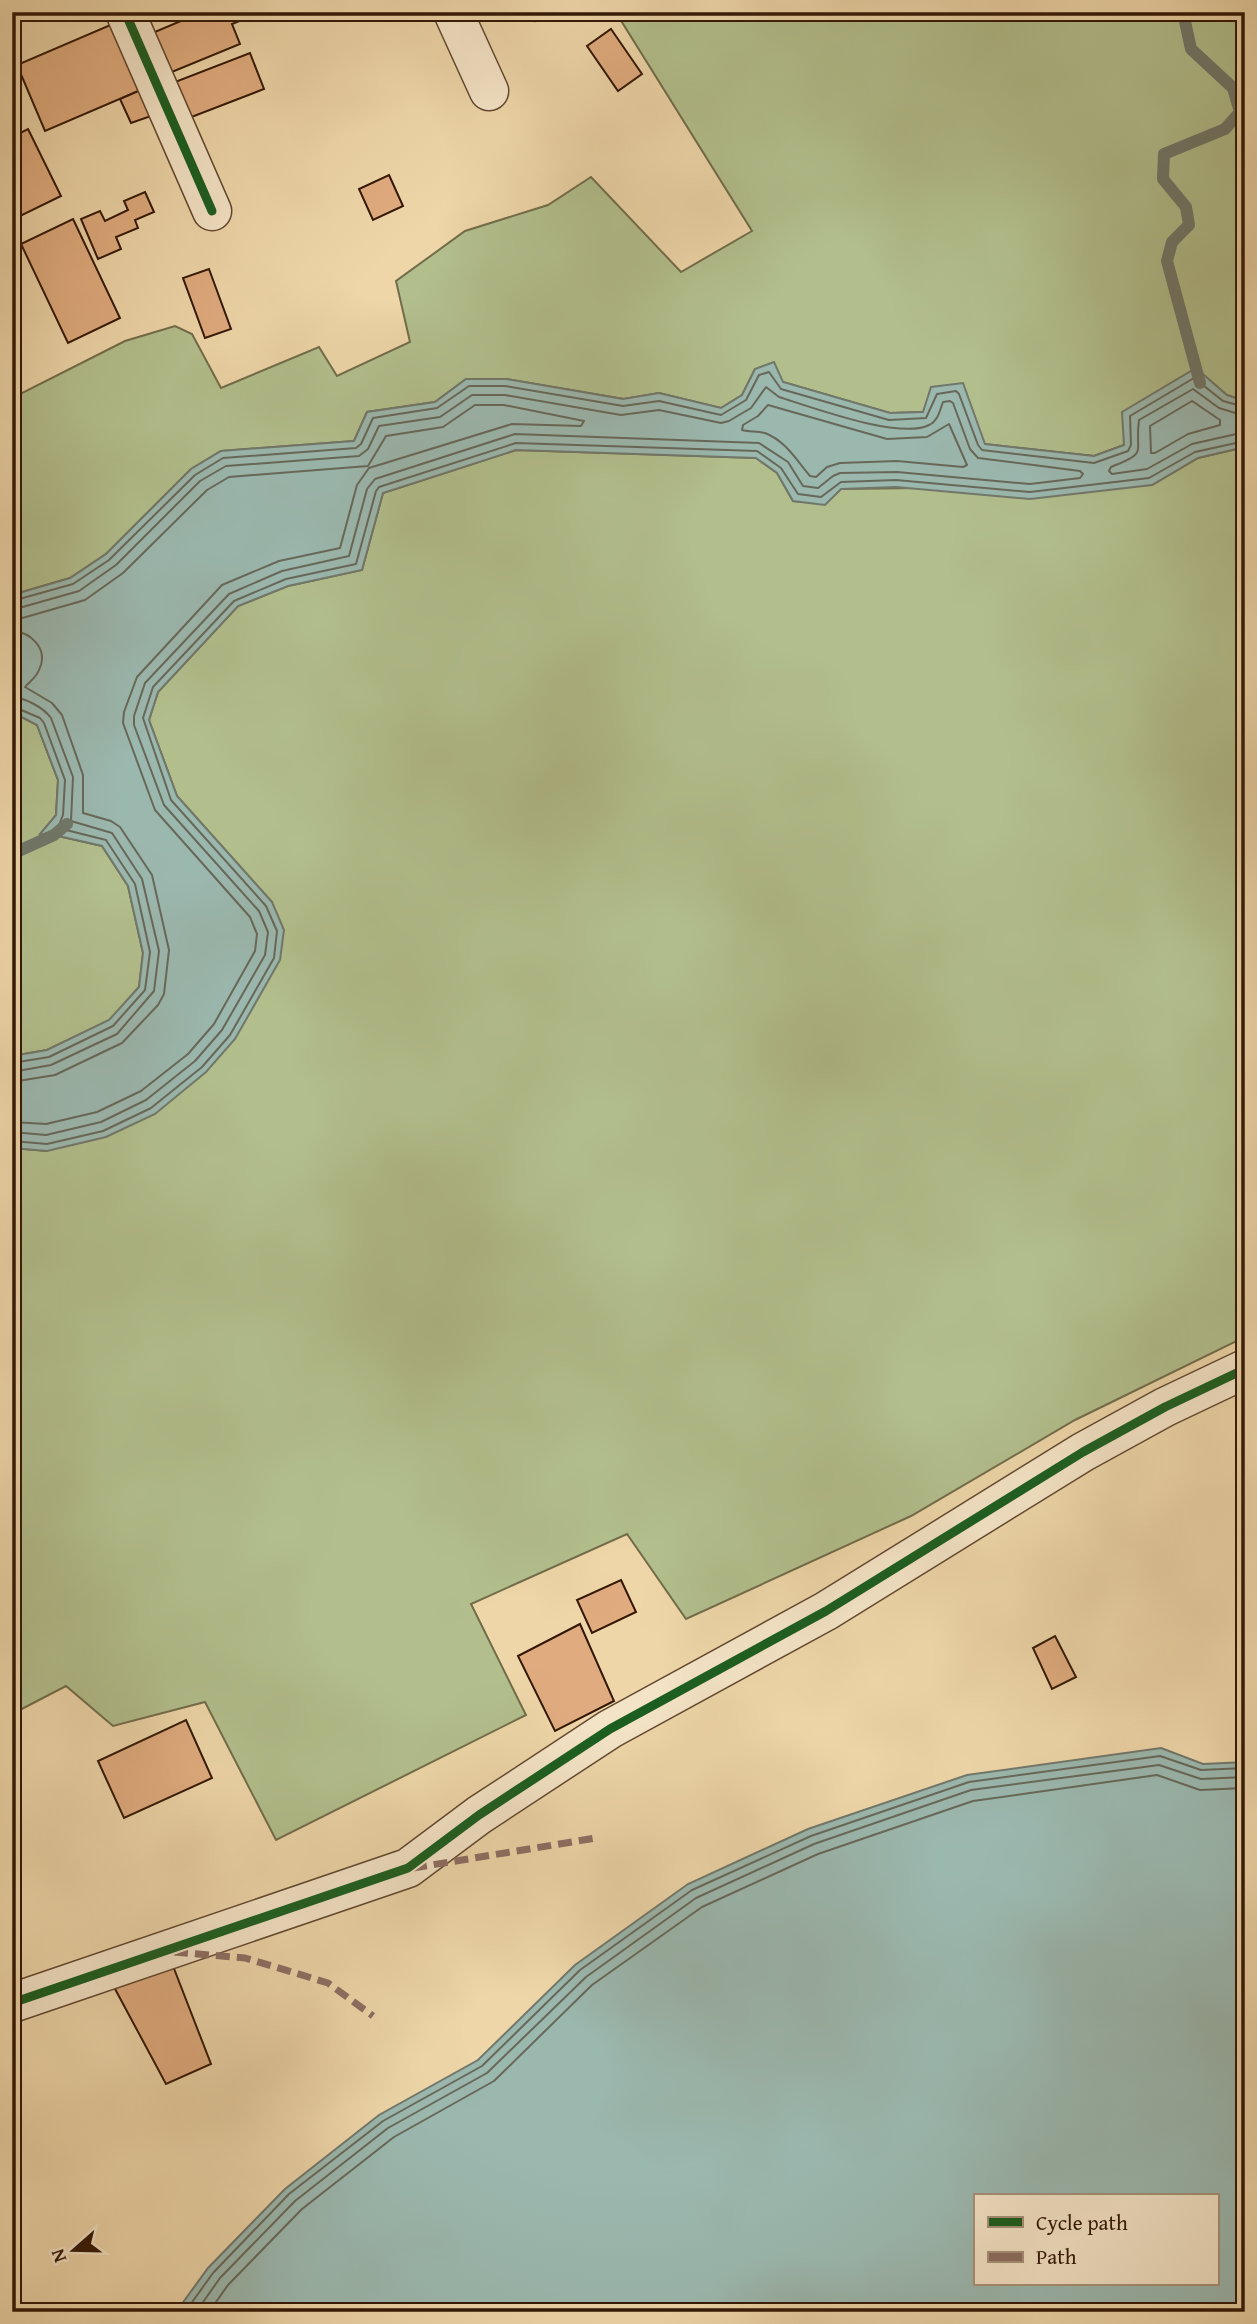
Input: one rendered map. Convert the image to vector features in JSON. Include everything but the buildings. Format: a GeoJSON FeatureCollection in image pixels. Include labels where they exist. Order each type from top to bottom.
{"type":"FeatureCollection","features":[{"type":"Feature","properties":{"kind":"street"},"geometry":{"type":"LineString","coordinates":[[125,12],[212,211]]}},
{"type":"Feature","properties":{"kind":"street"},"geometry":{"type":"LineString","coordinates":[[453,12],[489,91]]}},
{"type":"Feature","properties":{"kind":"street"},"geometry":{"type":"LineString","coordinates":[[12,2003],[408,1868],[479,1815],[610,1729],[826,1611],[1083,1452],[1165,1406],[1245,1368]]}},
{"type":"Feature","properties":{"kind":"green space"},"geometry":{"type":"Polygon","coordinates":[[[630,12],[1245,12],[1245,401],[1227,395],[1124,445],[1094,456],[985,444],[923,412],[890,413],[783,382],[755,369],[742,395],[721,408],[659,393],[624,399],[506,379],[466,379],[435,402],[367,412],[354,441],[221,451],[191,469],[106,554],[70,578],[12,595],[12,398],[125,341],[175,326],[192,334],[221,388],[319,347],[337,376],[410,342],[396,281],[465,231],[548,205],[591,177],[681,272],[752,231],[620,19],[630,12]]]}},
{"type":"Feature","properties":{"kind":"green space"},"geometry":{"type":"Polygon","coordinates":[[[1245,447],[1245,1337],[1075,1420],[911,1516],[686,1619],[627,1534],[471,1604],[526,1715],[276,1840],[205,1702],[113,1726],[66,1686],[12,1714],[12,1148],[47,1151],[272,902],[177,796],[149,720],[158,692],[238,606],[288,586],[362,570],[383,493],[516,450],[756,458],[777,473],[793,501],[825,504],[841,489],[1152,485],[1198,458],[1245,447]]]}},
{"type":"Feature","properties":{"kind":"green space"},"geometry":{"type":"Polygon","coordinates":[[[12,712],[37,725],[58,780],[56,815],[41,834],[102,846],[128,886],[143,953],[139,987],[110,1020],[47,1050],[12,1056],[12,712]]]}},
{"type":"Feature","properties":{"kind":"water"},"geometry":{"type":"Polygon","coordinates":[[[774,362],[783,382],[890,413],[923,412],[931,387],[963,383],[985,444],[1094,456],[1124,445],[1122,412],[1196,368],[1227,395],[1245,401],[1245,447],[1198,458],[1152,485],[1030,499],[896,487],[841,489],[825,505],[793,501],[777,473],[756,458],[516,450],[383,493],[362,570],[288,586],[238,606],[158,692],[149,720],[177,796],[272,902],[284,930],[280,960],[235,1039],[206,1072],[155,1114],[106,1137],[47,1151],[12,1148],[12,1056],[47,1050],[109,1020],[139,987],[143,953],[128,886],[102,846],[40,834],[56,815],[58,780],[37,725],[12,712],[12,661],[17,659],[12,655],[12,595],[70,578],[106,554],[191,469],[221,451],[354,441],[367,412],[435,402],[466,379],[506,379],[623,399],[659,393],[721,408],[742,395],[755,369],[774,362]]]}},
{"type":"Feature","properties":{"kind":"water"},"geometry":{"type":"Polygon","coordinates":[[[1161,1748],[1203,1764],[1245,1762],[1245,2312],[176,2312],[208,2268],[285,2189],[379,2115],[478,2060],[575,1965],[688,1884],[808,1829],[967,1775],[1161,1748]]]}},
{"type":"Feature","properties":{"kind":"waterway"},"geometry":{"type":"LineString","coordinates":[[1183,12],[1191,49],[1233,88],[1240,112],[1225,129],[1164,154],[1163,179],[1186,207],[1189,225],[1172,242],[1167,261],[1200,383]]}},
{"type":"Feature","properties":{"kind":"waterway"},"geometry":{"type":"LineString","coordinates":[[12,854],[54,835],[67,824]]}},
{"type":"Feature","properties":{"kind":"marked path"},"geometry":{"type":"LineString","coordinates":[[413,1868],[596,1838]]}},
{"type":"Feature","properties":{"kind":"marked path"},"geometry":{"type":"LineString","coordinates":[[174,1952],[245,1958],[328,1983],[373,2016]]}},
{"type":"Feature","properties":{"kind":"cycle path"},"geometry":{"type":"LineString","coordinates":[[125,12],[212,211]]}},
{"type":"Feature","properties":{"kind":"cycle path"},"geometry":{"type":"LineString","coordinates":[[12,2003],[408,1868],[479,1815],[610,1729],[826,1611],[1083,1452],[1165,1407],[1245,1369]]}}]}
